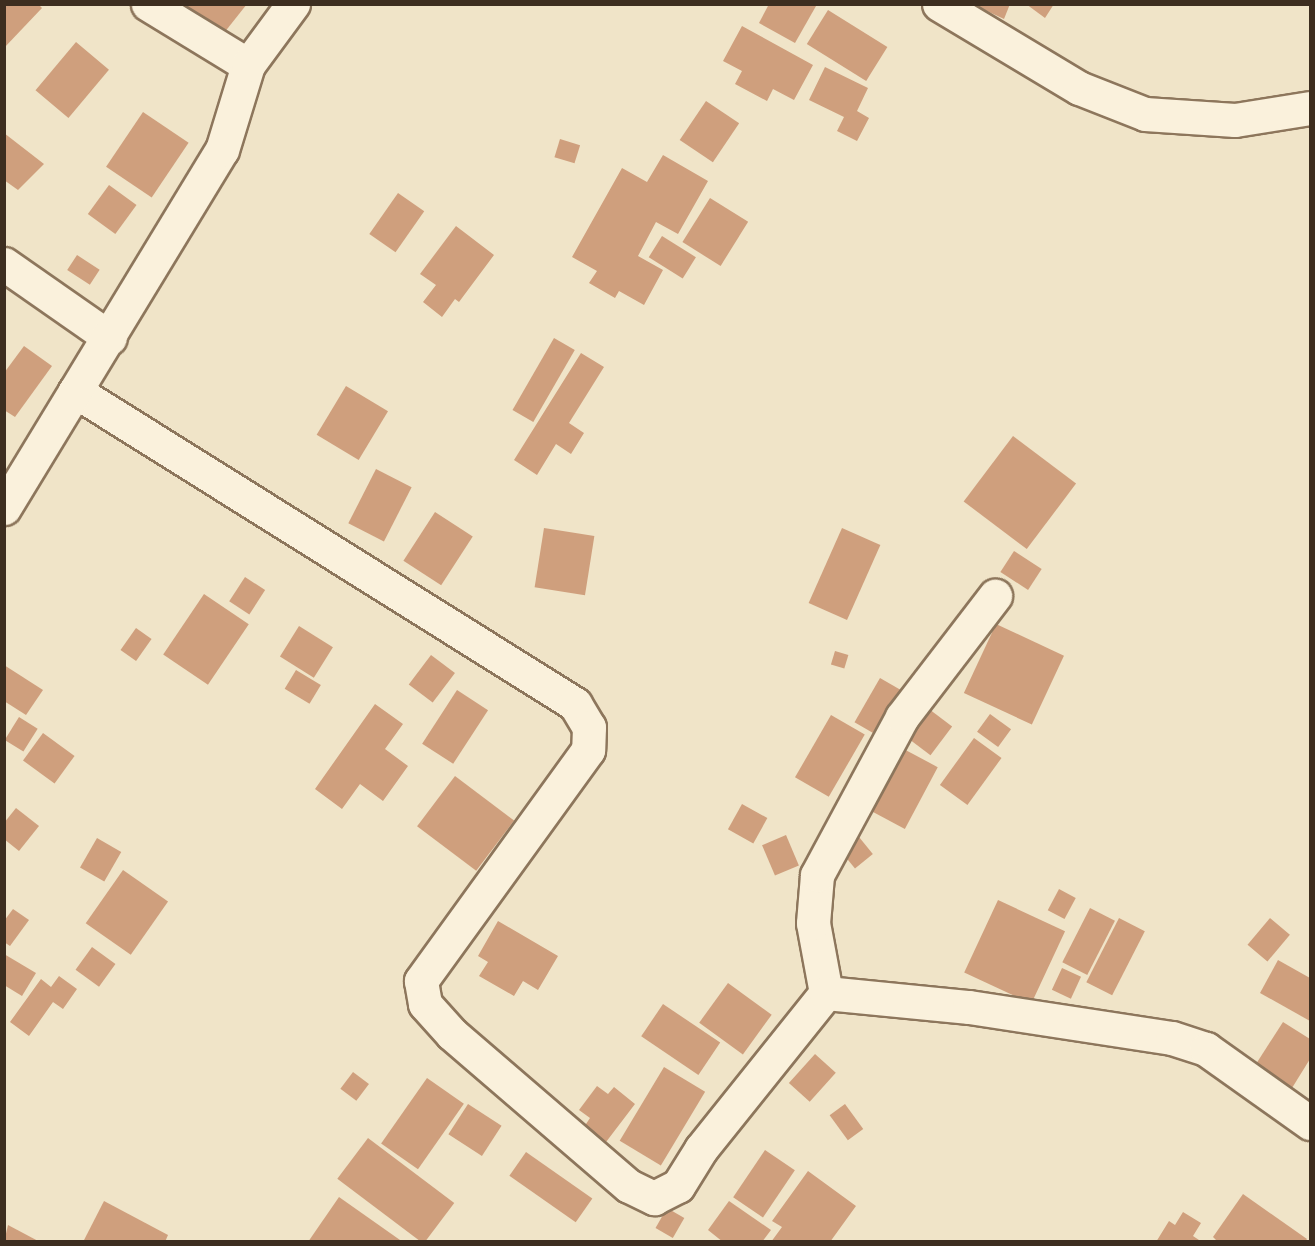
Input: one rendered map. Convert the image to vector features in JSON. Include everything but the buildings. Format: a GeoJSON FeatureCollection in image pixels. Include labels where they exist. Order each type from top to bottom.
{"type":"FeatureCollection","features":[{"type":"Feature","properties":{"kind":"street"},"geometry":{"type":"LineString","coordinates":[[148,4],[248,65]]}},
{"type":"Feature","properties":{"kind":"street"},"geometry":{"type":"LineString","coordinates":[[4,508],[110,338],[222,150],[248,65],[293,4]]}},
{"type":"Feature","properties":{"kind":"street"},"geometry":{"type":"LineString","coordinates":[[939,4],[1079,88],[1145,114],[1235,120],[1311,108]]}},
{"type":"Feature","properties":{"kind":"street"},"geometry":{"type":"LineString","coordinates":[[4,264],[110,338]]}},
{"type":"Feature","properties":{"kind":"street"},"geometry":{"type":"LineString","coordinates":[[75,391],[575,704],[589,727],[588,750],[421,981],[425,1004],[452,1034],[629,1186],[654,1198],[678,1186],[701,1149],[826,993],[813,924],[817,875],[902,717],[994,596]]}},
{"type":"Feature","properties":{"kind":"street"},"geometry":{"type":"LineString","coordinates":[[826,993],[969,1007],[1172,1038],[1206,1049],[1311,1123]]}}]}
